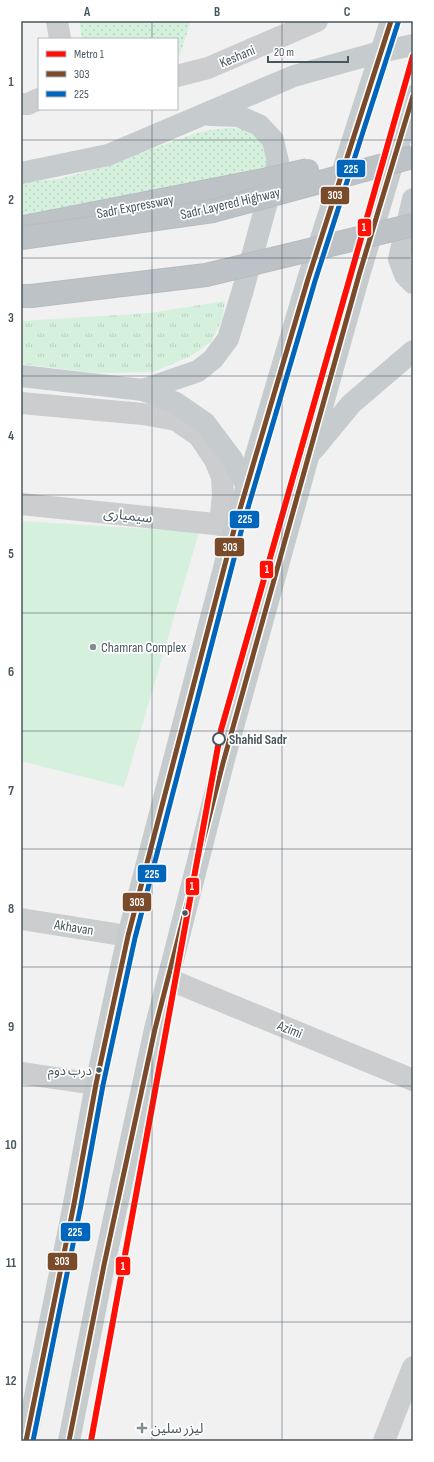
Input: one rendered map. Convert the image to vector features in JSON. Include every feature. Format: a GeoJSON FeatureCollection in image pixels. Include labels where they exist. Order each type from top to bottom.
{"type":"FeatureCollection","features":[{"type":"Feature","properties":{"kind":"highway","name":"Sadr Expressway"},"geometry":{"type":"LineString","coordinates":[[21,227],[29,227],[264,180],[413,147]]}},
{"type":"Feature","properties":{"kind":"highway","name":"Sadr Layered Highway"},"geometry":{"type":"LineString","coordinates":[[21,238],[213,211],[413,157]]}},
{"type":"Feature","properties":{"kind":"highway"},"geometry":{"type":"LineString","coordinates":[[21,296],[206,275],[413,224]]}},
{"type":"Feature","properties":{"kind":"highway"},"geometry":{"type":"LineString","coordinates":[[21,304],[32,304],[209,282],[413,233]]}},
{"type":"Feature","properties":{"kind":"main road"},"geometry":{"type":"LineString","coordinates":[[26,1441],[73,1212],[96,1084],[128,936],[227,525],[247,486],[308,279],[391,21]]}},
{"type":"Feature","properties":{"kind":"main road"},"geometry":{"type":"LineString","coordinates":[[21,173],[108,154],[294,76],[380,52],[413,45]]}},
{"type":"Feature","properties":{"kind":"main road"},"geometry":{"type":"LineString","coordinates":[[69,1441],[111,1235],[156,1029],[223,763],[359,275],[413,96]]}},
{"type":"Feature","properties":{"kind":"main road"},"geometry":{"type":"LineString","coordinates":[[143,390],[198,371],[213,359],[228,339],[278,162],[273,140],[259,125],[238,116],[204,115]]}},
{"type":"Feature","properties":{"kind":"main road"},"geometry":{"type":"LineString","coordinates":[[413,199],[399,259],[405,275],[413,283]]}},
{"type":"Feature","properties":{"kind":"main road"},"geometry":{"type":"LineString","coordinates":[[308,457],[351,404],[413,351]]}},
{"type":"Feature","properties":{"kind":"main road"},"geometry":{"type":"LineString","coordinates":[[21,376],[143,390],[176,403],[205,423],[232,459],[247,486]]}},
{"type":"Feature","properties":{"kind":"street"},"geometry":{"type":"LineString","coordinates":[[57,21],[60,38]]}},
{"type":"Feature","properties":{"kind":"street","name":"Keshani"},"geometry":{"type":"LineString","coordinates":[[178,76],[208,68],[317,21]]}},
{"type":"Feature","properties":{"kind":"street"},"geometry":{"type":"LineString","coordinates":[[21,104],[28,104],[38,99]]}},
{"type":"Feature","properties":{"kind":"street"},"geometry":{"type":"LineString","coordinates":[[21,403],[143,414],[176,420],[199,436],[215,460],[222,477],[222,490],[227,525]]}},
{"type":"Feature","properties":{"kind":"street","name":"سیمیاری"},"geometry":{"type":"LineString","coordinates":[[21,504],[227,525]]}},
{"type":"Feature","properties":{"kind":"street","name":"Akhavan"},"geometry":{"type":"LineString","coordinates":[[21,919],[128,936]]}},
{"type":"Feature","properties":{"kind":"street","name":"Azimi"},"geometry":{"type":"LineString","coordinates":[[168,979],[413,1080]]}},
{"type":"Feature","properties":{"kind":"street"},"geometry":{"type":"LineString","coordinates":[[21,1073],[96,1084]]}},
{"type":"Feature","properties":{"kind":"street"},"geometry":{"type":"LineString","coordinates":[[384,1441],[413,1367]]}},
{"type":"Feature","properties":{"kind":"green space"},"geometry":{"type":"Polygon","coordinates":[[[79,21],[191,21],[178,58],[178,38],[82,38],[79,21]]]}},
{"type":"Feature","properties":{"kind":"green space"},"geometry":{"type":"Polygon","coordinates":[[[227,128],[249,131],[256,135],[261,141],[267,156],[270,177],[43,213],[21,215],[21,182],[59,179],[96,169],[194,134],[227,128]]]}},
{"type":"Feature","properties":{"kind":"green space"},"geometry":{"type":"Polygon","coordinates":[[[225,301],[222,320],[211,342],[189,357],[153,372],[97,373],[21,364],[21,321],[150,313],[225,301]]]}},
{"type":"Feature","properties":{"kind":"green space","name":"Chamran Complex"},"geometry":{"type":"Polygon","coordinates":[[[21,521],[199,532],[124,787],[21,761],[21,521]]]}},
{"type":"Feature","properties":{"kind":"metro line","name":"1"},"geometry":{"type":"LineString","coordinates":[[91,1441],[221,730],[413,56]]}},
{"type":"Feature","properties":{"kind":"transit line","name":"303"},"geometry":{"type":"LineString","coordinates":[[26,1441],[74,1204],[96,1084],[128,936],[235,526],[308,279],[391,21]]}},
{"type":"Feature","properties":{"kind":"transit line","name":"225"},"geometry":{"type":"LineString","coordinates":[[33,1441],[81,1205],[103,1085],[135,938],[242,528],[315,281],[398,23]]}},
{"type":"Feature","properties":{"kind":"transit line","name":"303"},"geometry":{"type":"LineString","coordinates":[[69,1441],[104,1265],[155,1029],[223,763],[359,275],[413,96]]}},
{"type":"Feature","properties":{"kind":"place","name":"Chamran Complex"},"geometry":{"type":"Point","coordinates":[93,647]}},
{"type":"Feature","properties":{"kind":"place","name":"Shahid Sadr"},"geometry":{"type":"Point","coordinates":[219,739]}},
{"type":"Feature","properties":{"kind":"place","name":"درب دوم"},"geometry":{"type":"Point","coordinates":[99,1070]}},
{"type":"Feature","properties":{"kind":"place","name":"لیزر سلین"},"geometry":{"type":"Point","coordinates":[142,1428]}}]}
